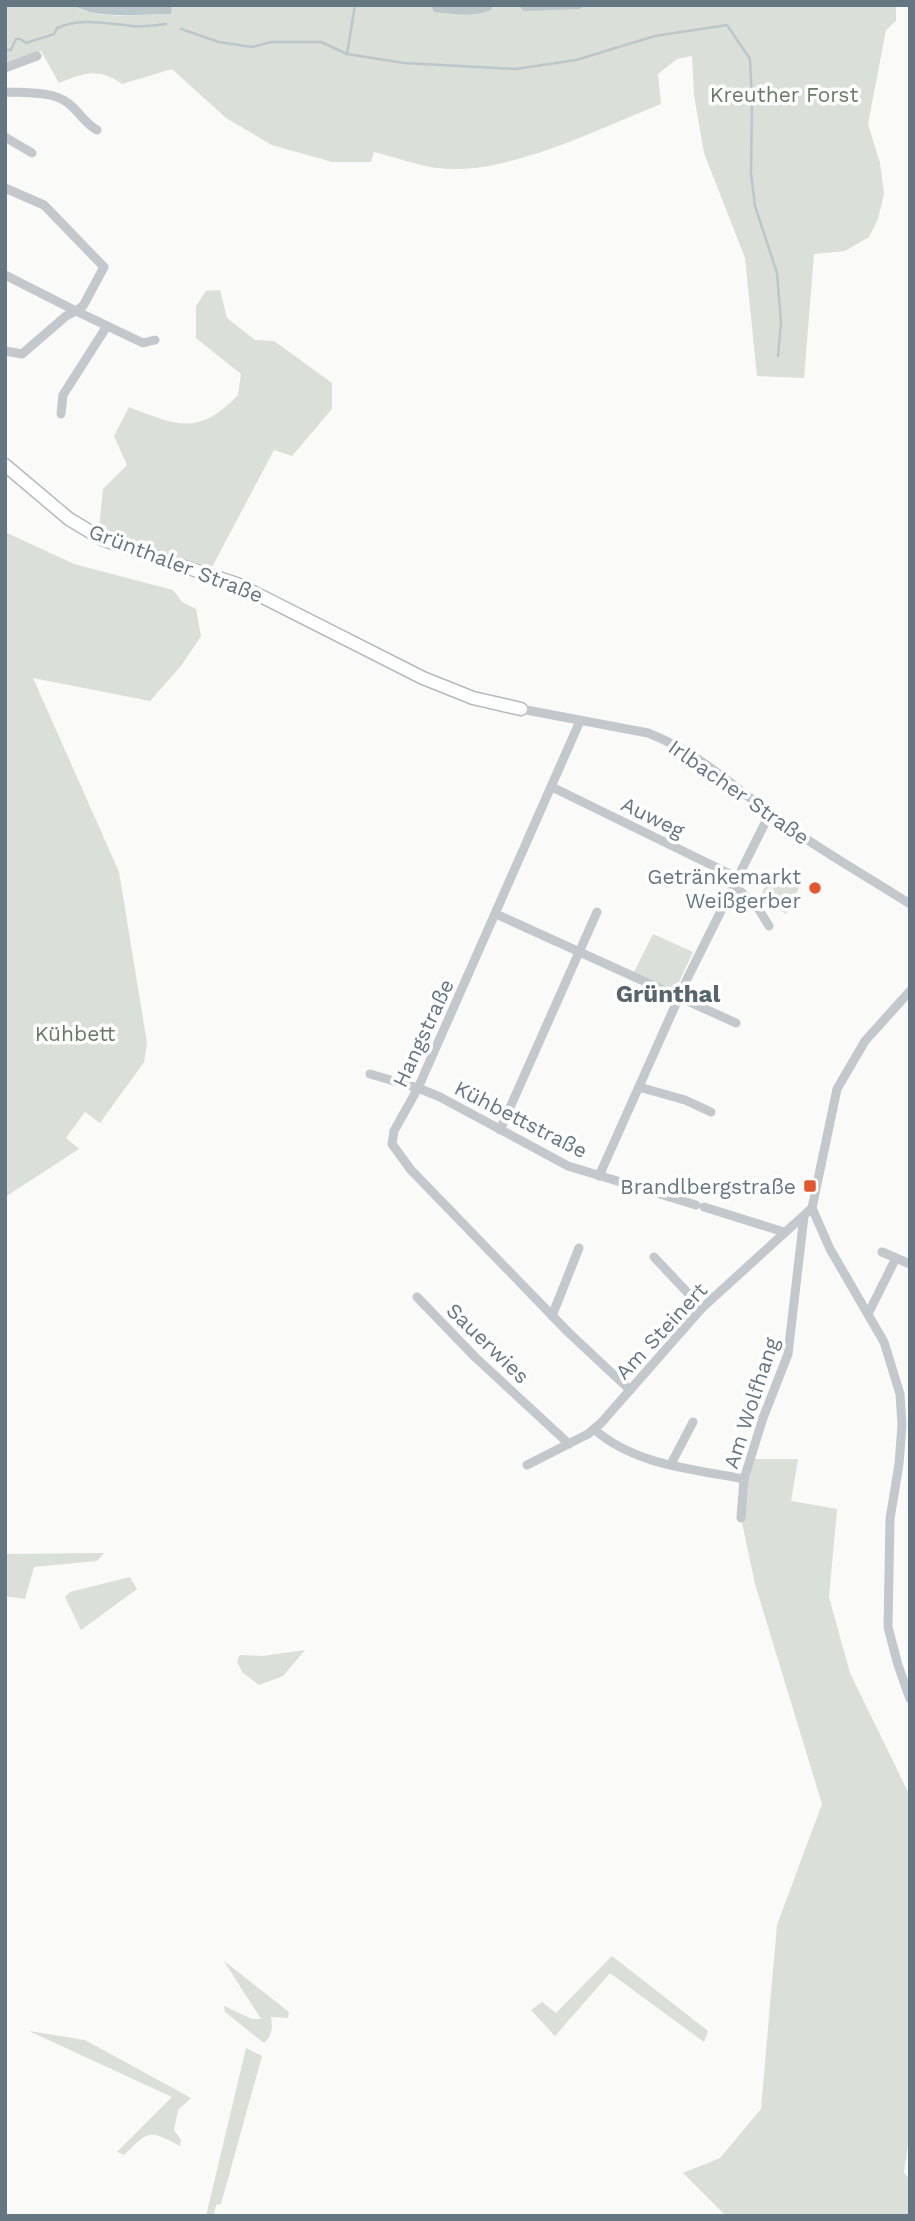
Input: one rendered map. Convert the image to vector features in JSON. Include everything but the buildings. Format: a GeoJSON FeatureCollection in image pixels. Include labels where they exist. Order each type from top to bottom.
{"type":"FeatureCollection","features":[{"type":"Feature","properties":{"kind":"street"},"geometry":{"type":"LineString","coordinates":[[5,68],[37,56]]}},
{"type":"Feature","properties":{"kind":"street"},"geometry":{"type":"LineString","coordinates":[[5,92],[65,100],[87,125],[97,130]]}},
{"type":"Feature","properties":{"kind":"street"},"geometry":{"type":"LineString","coordinates":[[5,138],[32,153]]}},
{"type":"Feature","properties":{"kind":"street"},"geometry":{"type":"LineString","coordinates":[[5,188],[44,205],[104,267],[83,306],[66,316],[22,354],[5,351]]}},
{"type":"Feature","properties":{"kind":"street"},"geometry":{"type":"LineString","coordinates":[[5,275],[143,344],[155,340]]}},
{"type":"Feature","properties":{"kind":"street"},"geometry":{"type":"LineString","coordinates":[[61,414],[63,395],[107,326]]}},
{"type":"Feature","properties":{"kind":"street","name":"Grünthaler Straße"},"geometry":{"type":"LineString","coordinates":[[5,464],[69,519],[104,540],[221,578],[255,592],[403,668],[473,698]]}},
{"type":"Feature","properties":{"kind":"street","name":"Irlbacher Straße"},"geometry":{"type":"LineString","coordinates":[[473,698],[648,733],[667,740],[698,759],[830,856],[910,904]]}},
{"type":"Feature","properties":{"kind":"street","name":"Hangstraße"},"geometry":{"type":"LineString","coordinates":[[580,721],[418,1088],[394,1131],[392,1144],[411,1170],[552,1316],[630,1390]]}},
{"type":"Feature","properties":{"kind":"street","name":"Auweg"},"geometry":{"type":"LineString","coordinates":[[552,787],[736,881],[769,926]]}},
{"type":"Feature","properties":{"kind":"street"},"geometry":{"type":"LineString","coordinates":[[599,1175],[680,996],[769,813]]}},
{"type":"Feature","properties":{"kind":"street"},"geometry":{"type":"LineString","coordinates":[[500,1130],[597,912]]}},
{"type":"Feature","properties":{"kind":"street"},"geometry":{"type":"LineString","coordinates":[[496,914],[736,1023]]}},
{"type":"Feature","properties":{"kind":"street"},"geometry":{"type":"LineString","coordinates":[[910,991],[865,1041],[837,1089],[813,1208],[830,1249],[884,1342],[900,1394],[901,1438],[890,1519],[888,1627],[910,1699]]}},
{"type":"Feature","properties":{"kind":"street","name":"Kühbettstraße"},"geometry":{"type":"LineString","coordinates":[[370,1074],[418,1088],[568,1166],[784,1232]]}},
{"type":"Feature","properties":{"kind":"street"},"geometry":{"type":"LineString","coordinates":[[639,1087],[685,1100],[711,1112]]}},
{"type":"Feature","properties":{"kind":"street","name":"Am Steinert"},"geometry":{"type":"LineString","coordinates":[[527,1465],[594,1429],[702,1308],[813,1208]]}},
{"type":"Feature","properties":{"kind":"street","name":"Am Wolfhang"},"geometry":{"type":"LineString","coordinates":[[741,1518],[744,1479],[763,1418],[788,1354],[804,1216]]}},
{"type":"Feature","properties":{"kind":"street"},"geometry":{"type":"LineString","coordinates":[[552,1316],[579,1248]]}},
{"type":"Feature","properties":{"kind":"street"},"geometry":{"type":"LineString","coordinates":[[883,1252],[910,1264]]}},
{"type":"Feature","properties":{"kind":"street"},"geometry":{"type":"LineString","coordinates":[[654,1257],[702,1308]]}},
{"type":"Feature","properties":{"kind":"street"},"geometry":{"type":"LineString","coordinates":[[868,1314],[883,1289],[896,1258]]}},
{"type":"Feature","properties":{"kind":"street","name":"Sauerwies"},"geometry":{"type":"LineString","coordinates":[[417,1297],[475,1357],[569,1444]]}},
{"type":"Feature","properties":{"kind":"street"},"geometry":{"type":"LineString","coordinates":[[671,1464],[693,1422]]}},
{"type":"Feature","properties":{"kind":"street"},"geometry":{"type":"LineString","coordinates":[[594,1429],[604,1439],[625,1450],[701,1473],[744,1479]]}},
{"type":"Feature","properties":{"kind":"green space","name":"Kreuther Forst"},"geometry":{"type":"Polygon","coordinates":[[[5,5],[73,5],[94,13],[120,16],[170,14],[172,5],[896,5],[896,21],[886,30],[868,124],[880,163],[884,194],[878,219],[869,237],[845,251],[814,254],[804,378],[757,376],[745,258],[704,153],[694,95],[692,56],[677,59],[658,74],[661,104],[580,138],[521,158],[463,169],[429,167],[374,152],[371,162],[332,162],[272,145],[226,118],[172,69],[122,84],[106,75],[91,73],[59,83],[41,51],[5,65],[5,5]]]}},
{"type":"Feature","properties":{"kind":"green space"},"geometry":{"type":"Polygon","coordinates":[[[220,290],[227,318],[255,340],[274,341],[332,383],[332,409],[292,456],[274,450],[212,567],[99,529],[103,489],[127,465],[114,436],[129,407],[161,419],[187,424],[211,417],[238,395],[241,374],[196,338],[196,306],[206,291],[220,290]]]}},
{"type":"Feature","properties":{"kind":"green space","name":"Kühbett"},"geometry":{"type":"Polygon","coordinates":[[[5,532],[74,564],[173,590],[182,602],[196,609],[201,636],[181,666],[150,701],[33,678],[119,872],[147,1043],[144,1062],[100,1123],[85,1112],[66,1138],[79,1149],[5,1197],[5,532]]]}},
{"type":"Feature","properties":{"kind":"green space"},"geometry":{"type":"Polygon","coordinates":[[[774,869],[800,886],[786,914],[760,897],[774,869]]]}},
{"type":"Feature","properties":{"kind":"green space"},"geometry":{"type":"Polygon","coordinates":[[[653,934],[693,952],[678,984],[669,988],[634,972],[653,934]]]}},
{"type":"Feature","properties":{"kind":"green space"},"geometry":{"type":"Polygon","coordinates":[[[753,1459],[798,1459],[791,1501],[837,1509],[829,1597],[850,1673],[910,1796],[910,2132],[904,2172],[910,2180],[910,2216],[726,2216],[683,2173],[720,2158],[761,2109],[777,1925],[822,1804],[755,1584],[741,1518],[744,1479],[753,1459]]]}},
{"type":"Feature","properties":{"kind":"green space"},"geometry":{"type":"Polygon","coordinates":[[[104,1553],[97,1561],[34,1567],[25,1599],[5,1596],[5,1554],[104,1553]]]}},
{"type":"Feature","properties":{"kind":"green space"},"geometry":{"type":"Polygon","coordinates":[[[130,1577],[137,1589],[81,1630],[65,1597],[70,1592],[130,1577]]]}},
{"type":"Feature","properties":{"kind":"green space"},"geometry":{"type":"Polygon","coordinates":[[[305,1650],[283,1676],[259,1685],[242,1672],[237,1661],[240,1655],[263,1656],[305,1650]]]}},
{"type":"Feature","properties":{"kind":"green space"},"geometry":{"type":"Polygon","coordinates":[[[612,1956],[708,2031],[704,2042],[610,1973],[555,2036],[531,2010],[542,2002],[556,2013],[612,1956]]]}},
{"type":"Feature","properties":{"kind":"green space"},"geometry":{"type":"Polygon","coordinates":[[[224,1961],[289,2012],[288,2018],[271,2017],[271,2031],[264,2043],[225,2012],[224,2006],[252,2019],[261,2019],[224,1961]]]}},
{"type":"Feature","properties":{"kind":"green space"},"geometry":{"type":"Polygon","coordinates":[[[29,2031],[85,2040],[191,2098],[178,2110],[174,2130],[181,2140],[180,2146],[161,2137],[149,2135],[124,2155],[117,2152],[172,2097],[29,2031]]]}},
{"type":"Feature","properties":{"kind":"green space"},"geometry":{"type":"Polygon","coordinates":[[[246,2048],[262,2056],[221,2204],[216,2205],[214,2216],[206,2216],[246,2048]]]}},
{"type":"Feature","properties":{"kind":"shaded area"},"geometry":{"type":"Polygon","coordinates":[[[73,5],[172,5],[171,14],[120,15],[94,13],[73,5]]]}},
{"type":"Feature","properties":{"kind":"shaded area"},"geometry":{"type":"Polygon","coordinates":[[[431,5],[493,5],[491,10],[463,14],[434,12],[431,5]]]}},
{"type":"Feature","properties":{"kind":"shaded area"},"geometry":{"type":"Polygon","coordinates":[[[518,5],[587,5],[579,9],[524,11],[518,5]]]}},
{"type":"Feature","properties":{"kind":"waterway"},"geometry":{"type":"LineString","coordinates":[[181,29],[219,42],[252,47],[271,42],[321,42],[347,54],[355,5]]}},
{"type":"Feature","properties":{"kind":"waterway"},"geometry":{"type":"LineString","coordinates":[[5,50],[11,50],[16,39],[26,43],[54,34],[57,28],[75,23],[137,26],[166,24]]}},
{"type":"Feature","properties":{"kind":"waterway"},"geometry":{"type":"LineString","coordinates":[[347,54],[404,63],[516,69],[576,60],[655,36],[727,25],[750,59],[751,173],[755,206],[777,273],[781,323],[778,356]]}},
{"type":"Feature","properties":{"kind":"place","name":"Getränkemarkt Weißgerber"},"geometry":{"type":"Point","coordinates":[815,888]}},
{"type":"Feature","properties":{"kind":"place","name":"Brandlbergstraße"},"geometry":{"type":"Point","coordinates":[810,1186]}},
{"type":"Feature","properties":{"kind":"district","name":"Grünthal"},"geometry":{"type":"Point","coordinates":[668,994]}}]}
